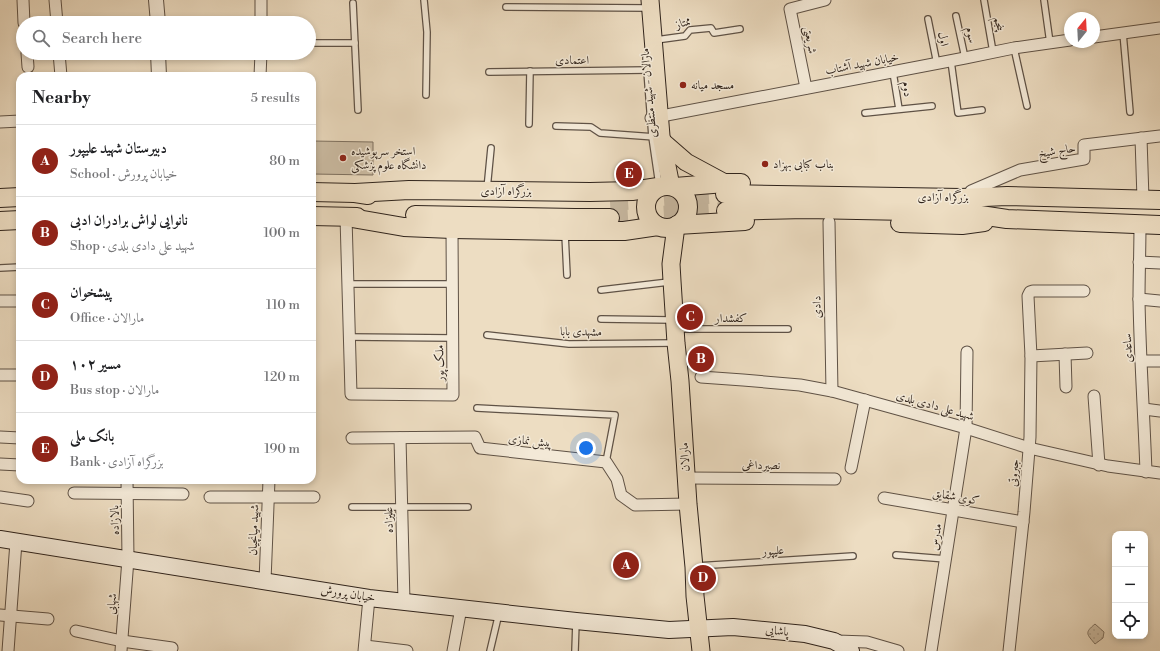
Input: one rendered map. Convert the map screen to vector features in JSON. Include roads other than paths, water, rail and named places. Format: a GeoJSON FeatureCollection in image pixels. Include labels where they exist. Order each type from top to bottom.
{"type":"FeatureCollection","features":[{"type":"Feature","properties":{"kind":"highway"},"geometry":{"type":"LineString","coordinates":[[726,196],[831,184],[952,188],[1007,196]]}},
{"type":"Feature","properties":{"kind":"highway"},"geometry":{"type":"LineString","coordinates":[[703,185],[696,195],[695,207],[697,214],[705,224]]}},
{"type":"Feature","properties":{"kind":"highway","name":"بزرگراه آزادی"},"geometry":{"type":"LineString","coordinates":[[316,192],[355,193],[410,190],[632,191],[703,185],[726,196],[806,209],[960,212],[1007,219],[1160,225]]}},
{"type":"Feature","properties":{"kind":"highway"},"geometry":{"type":"LineString","coordinates":[[666,187],[680,189],[687,199],[688,205],[686,217],[682,222],[668,226],[649,218],[645,207],[646,201],[652,191],[666,187]]}},
{"type":"Feature","properties":{"kind":"highway"},"geometry":{"type":"LineString","coordinates":[[632,191],[639,199],[642,210],[640,222],[636,229]]}},
{"type":"Feature","properties":{"kind":"highway","name":"بزرگراه آزادی"},"geometry":{"type":"LineString","coordinates":[[316,216],[346,217],[610,210],[414,200],[355,193]]}},
{"type":"Feature","properties":{"kind":"highway","name":"بزرگراه آزادی"},"geometry":{"type":"LineString","coordinates":[[726,196],[960,198],[1007,196],[1152,199]]}},
{"type":"Feature","properties":{"kind":"highway"},"geometry":{"type":"LineString","coordinates":[[0,198],[16,197]]}},
{"type":"Feature","properties":{"kind":"highway"},"geometry":{"type":"LineString","coordinates":[[346,217],[404,227],[565,231],[624,231],[668,226],[741,221],[962,225],[1007,219]]}},
{"type":"Feature","properties":{"kind":"highway"},"geometry":{"type":"LineString","coordinates":[[0,221],[16,220]]}},
{"type":"Feature","properties":{"kind":"main road","name":"مارالان - شهید منتظری"},"geometry":{"type":"LineString","coordinates":[[646,6],[655,118],[666,187]]}},
{"type":"Feature","properties":{"kind":"main road"},"geometry":{"type":"LineString","coordinates":[[659,138],[726,196]]}},
{"type":"Feature","properties":{"kind":"main road","name":"مارالان"},"geometry":{"type":"LineString","coordinates":[[668,226],[695,596],[701,651]]}},
{"type":"Feature","properties":{"kind":"main road","name":"خیابان پرورش"},"geometry":{"type":"LineString","coordinates":[[8,540],[369,598],[669,630],[699,629]]}},
{"type":"Feature","properties":{"kind":"main road","name":"پاشایی"},"geometry":{"type":"LineString","coordinates":[[699,629],[733,627],[805,634],[834,641],[851,651]]}},
{"type":"Feature","properties":{"kind":"street"},"geometry":{"type":"LineString","coordinates":[[23,0],[24,16]]}},
{"type":"Feature","properties":{"kind":"street"},"geometry":{"type":"LineString","coordinates":[[56,0],[57,16]]}},
{"type":"Feature","properties":{"kind":"street"},"geometry":{"type":"LineString","coordinates":[[156,0],[157,16]]}},
{"type":"Feature","properties":{"kind":"street"},"geometry":{"type":"LineString","coordinates":[[261,0],[261,16]]}},
{"type":"Feature","properties":{"kind":"street","name":"شریعتی"},"geometry":{"type":"LineString","coordinates":[[806,88],[790,9],[825,0]]}},
{"type":"Feature","properties":{"kind":"street"},"geometry":{"type":"LineString","coordinates":[[1100,36],[1160,28]]}},
{"type":"Feature","properties":{"kind":"street","name":"خیابان شهید آشتاب"},"geometry":{"type":"LineString","coordinates":[[655,118],[1014,48],[1064,41]]}},
{"type":"Feature","properties":{"kind":"street"},"geometry":{"type":"LineString","coordinates":[[28,60],[28,67]]}},
{"type":"Feature","properties":{"kind":"street"},"geometry":{"type":"LineString","coordinates":[[60,60],[61,72]]}},
{"type":"Feature","properties":{"kind":"street"},"geometry":{"type":"LineString","coordinates":[[158,60],[159,72]]}},
{"type":"Feature","properties":{"kind":"street"},"geometry":{"type":"LineString","coordinates":[[260,72],[261,60]]}},
{"type":"Feature","properties":{"kind":"street"},"geometry":{"type":"LineString","coordinates":[[0,122],[16,121]]}},
{"type":"Feature","properties":{"kind":"street","name":"حاج شیخ"},"geometry":{"type":"LineString","coordinates":[[971,191],[1020,170],[1084,159],[1084,145],[1160,136]]}},
{"type":"Feature","properties":{"kind":"street"},"geometry":{"type":"LineString","coordinates":[[1141,138],[1152,199]]}},
{"type":"Feature","properties":{"kind":"street"},"geometry":{"type":"LineString","coordinates":[[346,217],[349,338]]}},
{"type":"Feature","properties":{"kind":"street","name":"دادی"},"geometry":{"type":"LineString","coordinates":[[829,222],[832,391]]}},
{"type":"Feature","properties":{"kind":"street","name":"ساعدی"},"geometry":{"type":"LineString","coordinates":[[1140,224],[1139,299],[1146,472]]}},
{"type":"Feature","properties":{"kind":"street","name":"ملک پور"},"geometry":{"type":"LineString","coordinates":[[349,338],[351,394],[454,395],[452,229]]}},
{"type":"Feature","properties":{"kind":"street"},"geometry":{"type":"LineString","coordinates":[[1140,262],[1160,263]]}},
{"type":"Feature","properties":{"kind":"street","name":"جبروتی"},"geometry":{"type":"LineString","coordinates":[[1009,651],[1023,522],[1029,448],[1031,356],[1028,296],[1030,292],[1033,291],[1084,291]]}},
{"type":"Feature","properties":{"kind":"street"},"geometry":{"type":"LineString","coordinates":[[1139,299],[1160,301]]}},
{"type":"Feature","properties":{"kind":"street"},"geometry":{"type":"LineString","coordinates":[[0,301],[16,301]]}},
{"type":"Feature","properties":{"kind":"street","name":"مدرس"},"geometry":{"type":"LineString","coordinates":[[931,651],[966,428],[967,352]]}},
{"type":"Feature","properties":{"kind":"street"},"geometry":{"type":"LineString","coordinates":[[1031,356],[1087,353]]}},
{"type":"Feature","properties":{"kind":"street"},"geometry":{"type":"LineString","coordinates":[[1065,354],[1066,387]]}},
{"type":"Feature","properties":{"kind":"street"},"geometry":{"type":"LineString","coordinates":[[1141,361],[1160,361]]}},
{"type":"Feature","properties":{"kind":"street"},"geometry":{"type":"LineString","coordinates":[[0,375],[16,375]]}},
{"type":"Feature","properties":{"kind":"street","name":"شهید علی دادی بلدی"},"geometry":{"type":"LineString","coordinates":[[701,377],[800,386],[832,391],[966,428],[1029,448],[1099,464],[1160,474]]}},
{"type":"Feature","properties":{"kind":"street"},"geometry":{"type":"LineString","coordinates":[[1094,396],[1099,464]]}},
{"type":"Feature","properties":{"kind":"street"},"geometry":{"type":"LineString","coordinates":[[851,468],[865,400]]}},
{"type":"Feature","properties":{"kind":"street"},"geometry":{"type":"LineString","coordinates":[[1144,410],[1160,411]]}},
{"type":"Feature","properties":{"kind":"street"},"geometry":{"type":"LineString","coordinates":[[0,437],[16,438]]}},
{"type":"Feature","properties":{"kind":"street","name":"پیش نمازی"},"geometry":{"type":"LineString","coordinates":[[352,438],[475,437],[480,448],[606,462]]}},
{"type":"Feature","properties":{"kind":"street","name":"علیزاده"},"geometry":{"type":"LineString","coordinates":[[400,438],[404,602]]}},
{"type":"Feature","properties":{"kind":"street"},"geometry":{"type":"LineString","coordinates":[[606,462],[617,479],[621,495],[635,505],[688,504]]}},
{"type":"Feature","properties":{"kind":"street"},"geometry":{"type":"LineString","coordinates":[[0,464],[16,465]]}},
{"type":"Feature","properties":{"kind":"street","name":"نصیرداغی"},"geometry":{"type":"LineString","coordinates":[[686,478],[835,479]]}},
{"type":"Feature","properties":{"kind":"street","name":"بالازاده"},"geometry":{"type":"LineString","coordinates":[[127,484],[128,559]]}},
{"type":"Feature","properties":{"kind":"street","name":"شهید میانچیان"},"geometry":{"type":"LineString","coordinates":[[266,581],[269,484]]}},
{"type":"Feature","properties":{"kind":"street"},"geometry":{"type":"LineString","coordinates":[[74,493],[183,494]]}},
{"type":"Feature","properties":{"kind":"street"},"geometry":{"type":"LineString","coordinates":[[210,496],[314,497]]}},
{"type":"Feature","properties":{"kind":"street"},"geometry":{"type":"LineString","coordinates":[[0,497],[28,500]]}},
{"type":"Feature","properties":{"kind":"street","name":"کوی شقایق"},"geometry":{"type":"LineString","coordinates":[[884,498],[1023,522]]}},
{"type":"Feature","properties":{"kind":"street"},"geometry":{"type":"LineString","coordinates":[[8,540],[5,616],[8,651]]}},
{"type":"Feature","properties":{"kind":"street","name":"شهابی"},"geometry":{"type":"LineString","coordinates":[[121,646],[128,559]]}},
{"type":"Feature","properties":{"kind":"street"},"geometry":{"type":"LineString","coordinates":[[369,598],[365,648],[407,651]]}},
{"type":"Feature","properties":{"kind":"street"},"geometry":{"type":"LineString","coordinates":[[453,651],[461,608]]}},
{"type":"Feature","properties":{"kind":"street"},"geometry":{"type":"LineString","coordinates":[[5,616],[48,619]]}},
{"type":"Feature","properties":{"kind":"street"},"geometry":{"type":"LineString","coordinates":[[76,631],[121,646],[172,648]]}},
{"type":"Feature","properties":{"kind":"street"},"geometry":{"type":"LineString","coordinates":[[834,641],[867,642],[898,651]]}},
{"type":"Feature","properties":{"kind":"lane"},"geometry":{"type":"LineString","coordinates":[[424,0],[427,32],[426,95]]}},
{"type":"Feature","properties":{"kind":"lane","name":"پنجم"},"geometry":{"type":"LineString","coordinates":[[984,0],[993,52]]}},
{"type":"Feature","properties":{"kind":"lane"},"geometry":{"type":"LineString","coordinates":[[1044,0],[1050,43]]}},
{"type":"Feature","properties":{"kind":"lane"},"geometry":{"type":"LineString","coordinates":[[353,3],[358,110]]}},
{"type":"Feature","properties":{"kind":"lane"},"geometry":{"type":"LineString","coordinates":[[506,7],[646,6]]}},
{"type":"Feature","properties":{"kind":"lane","name":"سوم"},"geometry":{"type":"LineString","coordinates":[[956,16],[965,58]]}},
{"type":"Feature","properties":{"kind":"lane","name":"اول"},"geometry":{"type":"LineString","coordinates":[[928,19],[937,64]]}},
{"type":"Feature","properties":{"kind":"lane","name":"ممتاز"},"geometry":{"type":"LineString","coordinates":[[649,44],[685,36],[690,30],[711,28],[714,33],[740,29]]}},
{"type":"Feature","properties":{"kind":"lane"},"geometry":{"type":"LineString","coordinates":[[1123,33],[1130,112]]}},
{"type":"Feature","properties":{"kind":"lane"},"geometry":{"type":"LineString","coordinates":[[316,43],[355,43]]}},
{"type":"Feature","properties":{"kind":"lane"},"geometry":{"type":"LineString","coordinates":[[1014,48],[1027,106]]}},
{"type":"Feature","properties":{"kind":"lane"},"geometry":{"type":"LineString","coordinates":[[951,61],[958,113],[982,110]]}},
{"type":"Feature","properties":{"kind":"lane","name":"اعتمادی"},"geometry":{"type":"LineString","coordinates":[[489,72],[651,70]]}},
{"type":"Feature","properties":{"kind":"lane"},"geometry":{"type":"LineString","coordinates":[[529,124],[530,71]]}},
{"type":"Feature","properties":{"kind":"lane","name":"دوم"},"geometry":{"type":"LineString","coordinates":[[893,72],[899,110]]}},
{"type":"Feature","properties":{"kind":"lane"},"geometry":{"type":"LineString","coordinates":[[865,113],[932,106]]}},
{"type":"Feature","properties":{"kind":"lane"},"geometry":{"type":"LineString","coordinates":[[556,126],[591,127],[600,133],[659,138]]}},
{"type":"Feature","properties":{"kind":"lane"},"geometry":{"type":"LineString","coordinates":[[487,191],[491,148]]}},
{"type":"Feature","properties":{"kind":"lane"},"geometry":{"type":"LineString","coordinates":[[565,231],[567,275]]}},
{"type":"Feature","properties":{"kind":"lane"},"geometry":{"type":"LineString","coordinates":[[0,268],[16,267]]}},
{"type":"Feature","properties":{"kind":"lane"},"geometry":{"type":"LineString","coordinates":[[601,290],[672,281]]}},
{"type":"Feature","properties":{"kind":"lane"},"geometry":{"type":"LineString","coordinates":[[348,284],[452,284]]}},
{"type":"Feature","properties":{"kind":"lane"},"geometry":{"type":"LineString","coordinates":[[601,319],[675,330]]}},
{"type":"Feature","properties":{"kind":"lane","name":"کفشدار"},"geometry":{"type":"LineString","coordinates":[[675,330],[788,329]]}},
{"type":"Feature","properties":{"kind":"lane","name":"مشهدی بابا"},"geometry":{"type":"LineString","coordinates":[[486,334],[569,344],[675,330]]}},
{"type":"Feature","properties":{"kind":"lane"},"geometry":{"type":"LineString","coordinates":[[349,338],[453,338]]}},
{"type":"Feature","properties":{"kind":"lane"},"geometry":{"type":"LineString","coordinates":[[477,408],[615,415],[606,462]]}},
{"type":"Feature","properties":{"kind":"lane"},"geometry":{"type":"LineString","coordinates":[[352,507],[468,507]]}},
{"type":"Feature","properties":{"kind":"lane"},"geometry":{"type":"LineString","coordinates":[[896,555],[946,560]]}},
{"type":"Feature","properties":{"kind":"lane","name":"علیپور"},"geometry":{"type":"LineString","coordinates":[[694,567],[853,556]]}},
{"type":"Feature","properties":{"kind":"lane"},"geometry":{"type":"LineString","coordinates":[[490,651],[499,613]]}},
{"type":"Feature","properties":{"kind":"lane"},"geometry":{"type":"LineString","coordinates":[[575,651],[576,621]]}},
{"type":"Feature","properties":{"kind":"tunnel"},"geometry":{"type":"LineString","coordinates":[[610,202],[725,194]]}},
{"type":"Feature","properties":{"kind":"tunnel"},"geometry":{"type":"LineString","coordinates":[[610,218],[726,211]]}},
{"type":"Feature","properties":{"kind":"place","name":"مسجد میانه"},"geometry":{"type":"Point","coordinates":[683,85]}},
{"type":"Feature","properties":{"kind":"place","name":"استخر سرپوشیده دانشگاه علوم پزشکی"},"geometry":{"type":"Point","coordinates":[343,158]}},
{"type":"Feature","properties":{"kind":"place","name":"بناب کبابی بهزاد"},"geometry":{"type":"Point","coordinates":[765,164]}},
{"type":"Feature","properties":{"kind":"place","name":"بانک ملی"},"geometry":{"type":"Point","coordinates":[629,174]}},
{"type":"Feature","properties":{"kind":"place","name":"پیشخوان"},"geometry":{"type":"Point","coordinates":[690,317]}},
{"type":"Feature","properties":{"kind":"place","name":"نانوایی لواش برادران ادبی"},"geometry":{"type":"Point","coordinates":[701,359]}},
{"type":"Feature","properties":{"kind":"place","name":"دبیرستان شهید علیپور"},"geometry":{"type":"Point","coordinates":[626,565]}},
{"type":"Feature","properties":{"kind":"place","name":"مسیر ۱۰۲"},"geometry":{"type":"Point","coordinates":[703,578]}}]}
